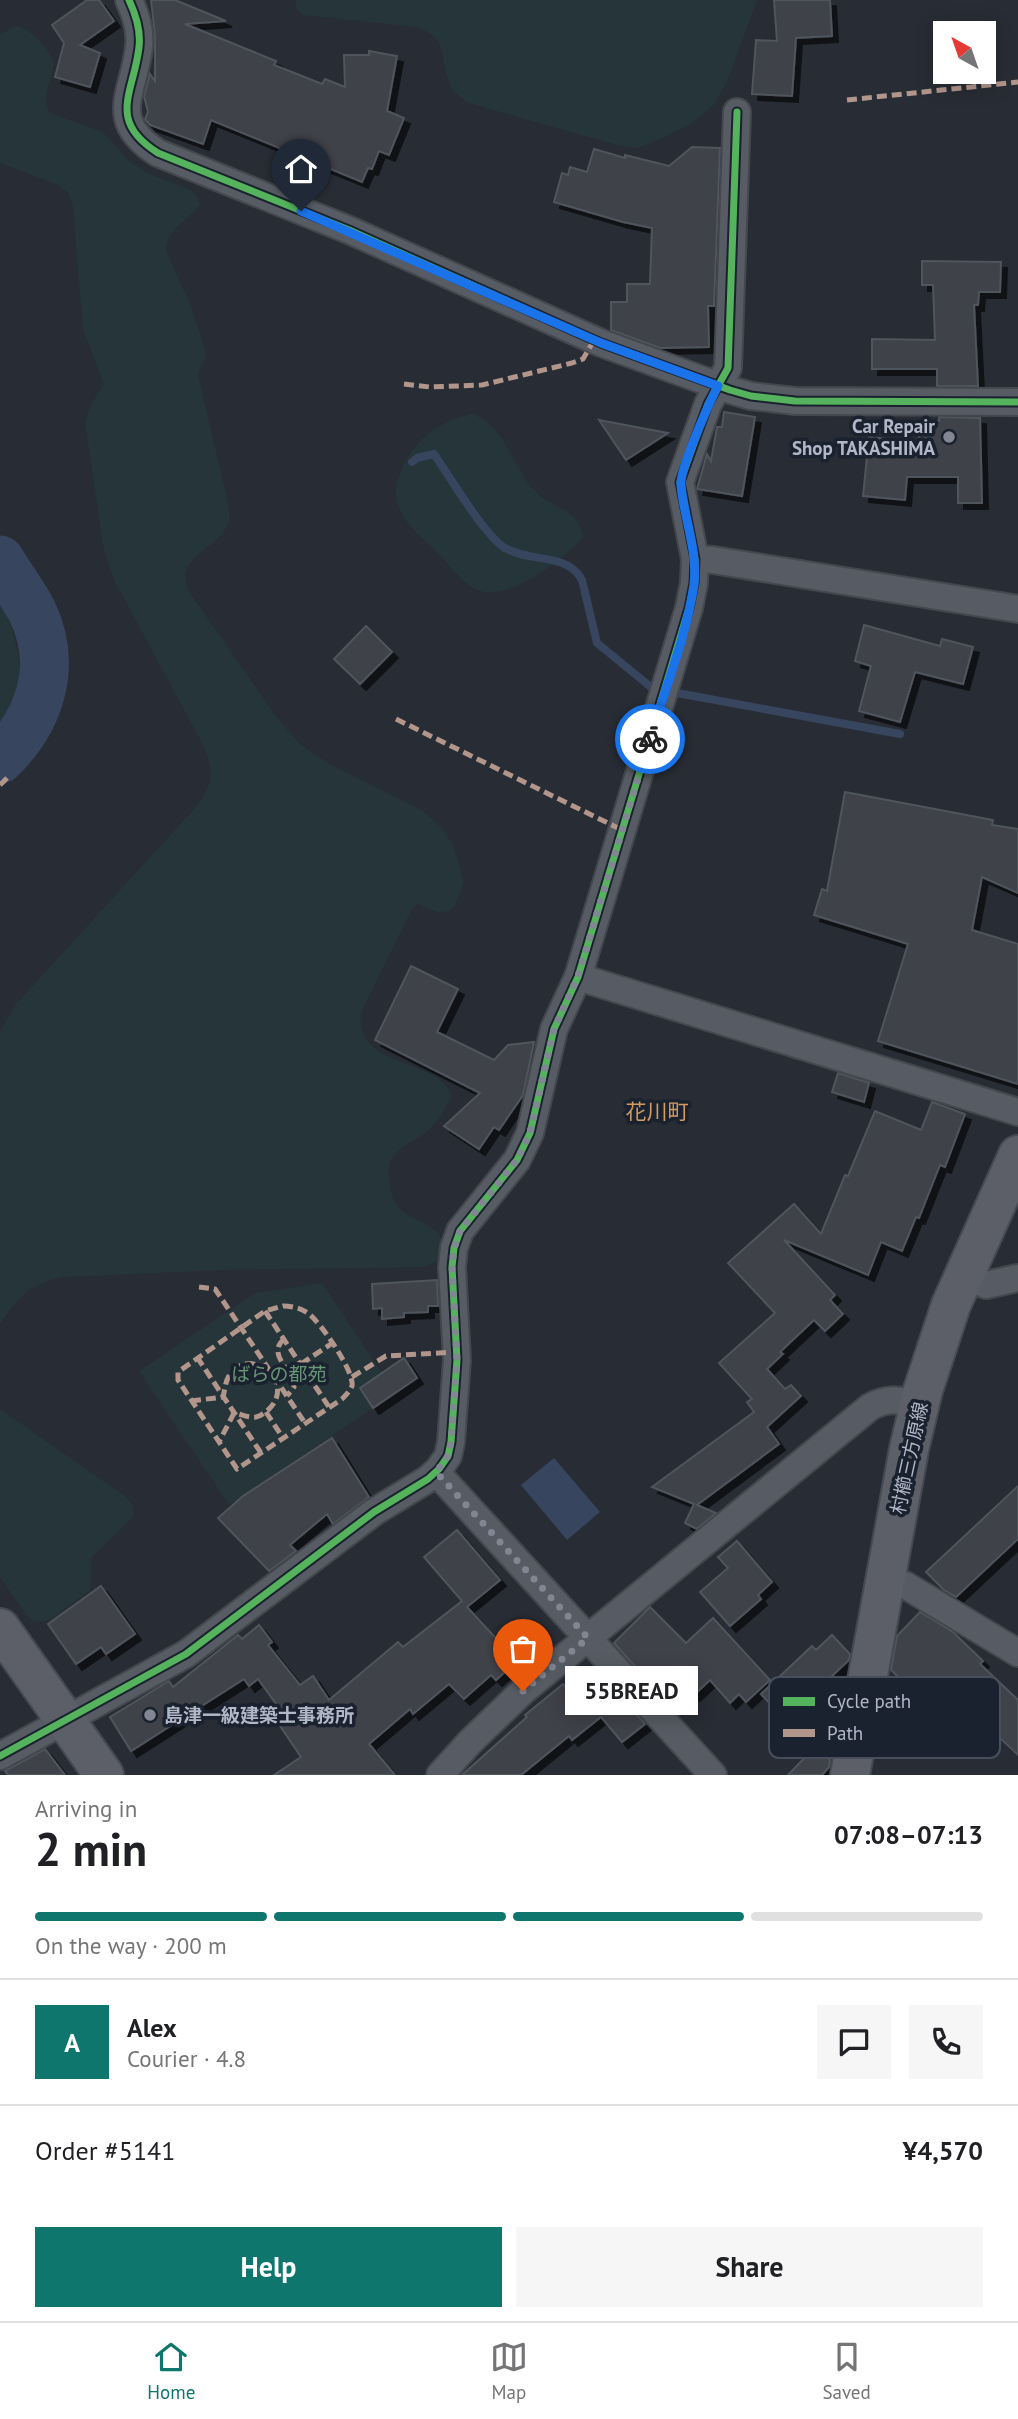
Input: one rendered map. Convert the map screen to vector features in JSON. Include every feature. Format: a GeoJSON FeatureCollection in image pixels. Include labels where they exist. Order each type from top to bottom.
{"type":"FeatureCollection","features":[{"type":"Feature","properties":{"kind":"main road","name":"村櫛三方原線"},"geometry":{"type":"LineString","coordinates":[[868,1677],[919,1404],[938,1343],[964,1275],[1018,1155]]}},
{"type":"Feature","properties":{"kind":"main road"},"geometry":{"type":"LineString","coordinates":[[0,1628],[104,1775]]}},
{"type":"Feature","properties":{"kind":"street"},"geometry":{"type":"LineString","coordinates":[[129,0],[139,29],[139,47],[126,97],[127,114],[133,130],[143,143],[158,153],[349,230],[601,343],[751,396],[795,401],[1018,402]]}},
{"type":"Feature","properties":{"kind":"street"},"geometry":{"type":"LineString","coordinates":[[0,1756],[186,1654],[374,1512],[436,1472],[448,1456],[457,1360],[452,1267],[454,1248],[460,1231],[517,1160],[530,1133],[554,1029],[578,976],[689,608],[695,559],[680,482],[708,404],[728,368],[737,112]]}},
{"type":"Feature","properties":{"kind":"street"},"geometry":{"type":"LineString","coordinates":[[695,559],[713,559],[1018,609]]}},
{"type":"Feature","properties":{"kind":"street"},"geometry":{"type":"LineString","coordinates":[[578,976],[1018,1112]]}},
{"type":"Feature","properties":{"kind":"street"},"geometry":{"type":"LineString","coordinates":[[964,1275],[986,1285],[1018,1278]]}},
{"type":"Feature","properties":{"kind":"street"},"geometry":{"type":"LineString","coordinates":[[446,1773],[523,1691],[870,1407],[884,1399],[900,1399],[919,1404]]}},
{"type":"Feature","properties":{"kind":"street"},"geometry":{"type":"LineString","coordinates":[[436,1472],[713,1775]]}},
{"type":"Feature","properties":{"kind":"street"},"geometry":{"type":"LineString","coordinates":[[885,1581],[905,1585],[1018,1653]]}},
{"type":"Feature","properties":{"kind":"green space"},"geometry":{"type":"Polygon","coordinates":[[[295,0],[757,0],[727,82],[713,106],[692,123],[638,148],[617,145],[468,103],[452,89],[438,42],[426,31],[416,27],[303,15],[297,10],[295,0]]]}},
{"type":"Feature","properties":{"kind":"green space"},"geometry":{"type":"Polygon","coordinates":[[[15,26],[33,34],[54,62],[46,101],[50,113],[103,132],[128,160],[147,173],[191,190],[200,204],[174,230],[166,250],[192,309],[206,353],[198,375],[229,507],[229,518],[223,533],[192,561],[187,569],[185,578],[188,590],[277,718],[302,746],[331,765],[423,811],[440,826],[453,845],[464,882],[455,905],[450,911],[436,912],[418,904],[412,909],[361,1013],[363,1031],[371,1045],[383,1054],[431,1074],[444,1083],[452,1095],[435,1123],[396,1153],[389,1166],[390,1187],[397,1205],[441,1237],[442,1247],[438,1261],[424,1267],[224,1270],[64,1277],[42,1283],[26,1292],[0,1324],[0,1031],[16,1004],[195,808],[206,792],[210,778],[203,745],[114,580],[104,551],[85,423],[90,406],[104,384],[83,330],[73,207],[69,194],[58,185],[0,163],[0,35],[15,26]]]}},
{"type":"Feature","properties":{"kind":"green space"},"geometry":{"type":"Polygon","coordinates":[[[472,414],[483,419],[500,436],[533,489],[576,520],[583,537],[564,556],[538,575],[496,592],[477,590],[460,577],[409,524],[396,498],[396,486],[401,471],[420,441],[439,426],[472,414]]]}},
{"type":"Feature","properties":{"kind":"green space"},"geometry":{"type":"Polygon","coordinates":[[[0,595],[16,643],[19,676],[17,692],[0,723],[0,595]]]}},
{"type":"Feature","properties":{"kind":"green space","name":"ばらの都苑"},"geometry":{"type":"Polygon","coordinates":[[[322,1283],[395,1393],[229,1505],[139,1371],[255,1293],[322,1283]]]}},
{"type":"Feature","properties":{"kind":"green space"},"geometry":{"type":"Polygon","coordinates":[[[0,1409],[126,1497],[133,1506],[133,1517],[92,1557],[90,1590],[43,1622],[33,1621],[26,1614],[0,1578],[0,1409]]]}},
{"type":"Feature","properties":{"kind":"water"},"geometry":{"type":"Polygon","coordinates":[[[554,1458],[600,1512],[567,1540],[521,1485],[554,1458]]]}},
{"type":"Feature","properties":{"kind":"building"},"geometry":{"type":"Polygon","coordinates":[[[87,0],[99,0],[114,21],[80,45],[100,53],[90,87],[55,77],[64,43],[52,25],[87,0]]]}},
{"type":"Feature","properties":{"kind":"building"},"geometry":{"type":"Polygon","coordinates":[[[151,0],[175,0],[226,21],[185,24],[276,61],[274,65],[322,84],[325,79],[345,87],[344,55],[369,55],[369,51],[397,56],[387,111],[404,118],[389,155],[379,151],[372,169],[368,168],[362,182],[211,120],[203,144],[150,125],[145,119],[148,112],[144,96],[150,74],[155,81],[155,35],[151,0]]]}},
{"type":"Feature","properties":{"kind":"building"},"geometry":{"type":"Polygon","coordinates":[[[774,0],[830,0],[832,36],[796,38],[792,96],[752,94],[756,40],[777,41],[774,0]]]}},
{"type":"Feature","properties":{"kind":"building"},"geometry":{"type":"Polygon","coordinates":[[[692,147],[720,148],[714,306],[708,306],[709,347],[660,348],[611,330],[611,302],[627,302],[627,284],[650,284],[652,228],[554,202],[562,173],[568,175],[570,167],[587,172],[594,149],[669,166],[692,147]]]}},
{"type":"Feature","properties":{"kind":"building"},"geometry":{"type":"Polygon","coordinates":[[[922,261],[1001,262],[1000,292],[979,292],[978,305],[974,305],[978,386],[937,386],[937,369],[872,369],[872,339],[935,340],[933,285],[922,285],[922,261]]]}},
{"type":"Feature","properties":{"kind":"building"},"geometry":{"type":"Polygon","coordinates":[[[724,412],[755,417],[742,496],[697,489],[707,454],[711,461],[717,427],[722,427],[724,412]]]}},
{"type":"Feature","properties":{"kind":"building"},"geometry":{"type":"Polygon","coordinates":[[[939,417],[980,418],[982,503],[958,503],[958,477],[907,477],[905,500],[863,496],[869,437],[919,442],[919,421],[939,421],[939,417]]]}},
{"type":"Feature","properties":{"kind":"building"},"geometry":{"type":"Polygon","coordinates":[[[599,420],[668,433],[626,460],[599,420]]]}},
{"type":"Feature","properties":{"kind":"building"},"geometry":{"type":"Polygon","coordinates":[[[864,625],[940,646],[942,639],[973,647],[963,684],[915,672],[900,722],[859,711],[871,666],[855,661],[864,625]]]}},
{"type":"Feature","properties":{"kind":"building"},"geometry":{"type":"Polygon","coordinates":[[[366,626],[392,652],[360,684],[334,659],[366,626]]]}},
{"type":"Feature","properties":{"kind":"building"},"geometry":{"type":"Polygon","coordinates":[[[845,792],[993,820],[992,825],[1018,829],[1018,893],[982,877],[972,930],[1018,944],[1018,1084],[878,1041],[908,944],[814,915],[822,889],[827,891],[845,792]]]}},
{"type":"Feature","properties":{"kind":"building"},"geometry":{"type":"Polygon","coordinates":[[[411,966],[458,989],[437,1032],[494,1060],[508,1045],[534,1042],[523,1095],[499,1130],[494,1127],[479,1149],[444,1126],[480,1093],[375,1040],[411,966]]]}},
{"type":"Feature","properties":{"kind":"building"},"geometry":{"type":"Polygon","coordinates":[[[838,1073],[869,1083],[864,1102],[832,1092],[838,1073]]]}},
{"type":"Feature","properties":{"kind":"building"},"geometry":{"type":"Polygon","coordinates":[[[932,1102],[965,1114],[945,1167],[940,1165],[919,1218],[916,1217],[902,1251],[881,1242],[868,1275],[784,1240],[835,1295],[830,1300],[843,1314],[825,1331],[814,1320],[780,1352],[783,1354],[767,1369],[785,1389],[791,1385],[801,1396],[767,1427],[779,1444],[697,1505],[716,1513],[697,1529],[685,1523],[694,1504],[652,1487],[754,1412],[747,1402],[752,1399],[719,1363],[775,1313],[728,1263],[794,1204],[821,1234],[875,1111],[921,1130],[932,1102]]]}},
{"type":"Feature","properties":{"kind":"building"},"geometry":{"type":"Polygon","coordinates":[[[437,1280],[438,1306],[428,1306],[428,1312],[404,1313],[404,1317],[382,1319],[382,1308],[373,1309],[372,1284],[437,1280]]]}},
{"type":"Feature","properties":{"kind":"building"},"geometry":{"type":"Polygon","coordinates":[[[404,1358],[417,1378],[373,1408],[360,1388],[404,1358]]]}},
{"type":"Feature","properties":{"kind":"building"},"geometry":{"type":"Polygon","coordinates":[[[332,1438],[369,1497],[333,1524],[327,1514],[290,1545],[296,1551],[269,1571],[218,1518],[243,1496],[332,1438]]]}},
{"type":"Feature","properties":{"kind":"building"},"geometry":{"type":"Polygon","coordinates":[[[1018,1486],[1018,1539],[956,1597],[944,1590],[926,1572],[1018,1486]]]}},
{"type":"Feature","properties":{"kind":"building"},"geometry":{"type":"Polygon","coordinates":[[[457,1530],[500,1580],[467,1607],[517,1661],[496,1680],[491,1675],[464,1699],[449,1684],[413,1714],[410,1709],[369,1744],[395,1775],[274,1775],[301,1757],[276,1720],[284,1715],[258,1679],[249,1686],[244,1679],[131,1751],[110,1717],[169,1681],[173,1687],[238,1635],[242,1639],[259,1625],[272,1642],[268,1645],[300,1685],[313,1676],[329,1700],[398,1642],[403,1647],[462,1601],[424,1557],[457,1530]]]}},
{"type":"Feature","properties":{"kind":"building"},"geometry":{"type":"Polygon","coordinates":[[[737,1541],[772,1582],[758,1595],[761,1599],[730,1626],[700,1592],[728,1568],[718,1557],[737,1541]]]}},
{"type":"Feature","properties":{"kind":"building"},"geometry":{"type":"Polygon","coordinates":[[[101,1586],[135,1634],[106,1654],[101,1647],[76,1664],[48,1624],[101,1586]]]}},
{"type":"Feature","properties":{"kind":"building"},"geometry":{"type":"Polygon","coordinates":[[[650,1607],[686,1643],[713,1618],[769,1681],[746,1702],[739,1694],[730,1703],[710,1680],[694,1695],[686,1686],[668,1703],[614,1643],[650,1607]]]}},
{"type":"Feature","properties":{"kind":"building"},"geometry":{"type":"Polygon","coordinates":[[[920,1612],[953,1632],[983,1661],[980,1664],[994,1677],[898,1677],[891,1670],[897,1636],[920,1612]]]}},
{"type":"Feature","properties":{"kind":"building"},"geometry":{"type":"Polygon","coordinates":[[[832,1635],[850,1654],[849,1660],[831,1677],[779,1677],[812,1646],[816,1650],[832,1635]]]}},
{"type":"Feature","properties":{"kind":"building"},"geometry":{"type":"Polygon","coordinates":[[[599,1673],[645,1724],[622,1742],[601,1717],[572,1740],[569,1736],[521,1775],[462,1775],[527,1717],[525,1715],[563,1684],[573,1695],[599,1673]]]}},
{"type":"Feature","properties":{"kind":"building"},"geometry":{"type":"Polygon","coordinates":[[[1000,1683],[1018,1700],[1018,1755],[1000,1738],[1000,1683]]]}},
{"type":"Feature","properties":{"kind":"building"},"geometry":{"type":"Polygon","coordinates":[[[769,1686],[769,1702],[761,1694],[769,1686]]]}},
{"type":"Feature","properties":{"kind":"building"},"geometry":{"type":"Polygon","coordinates":[[[45,1749],[65,1775],[8,1775],[5,1771],[45,1749]]]}},
{"type":"Feature","properties":{"kind":"building"},"geometry":{"type":"Polygon","coordinates":[[[804,1758],[830,1760],[829,1767],[822,1775],[788,1775],[804,1758]]]}},
{"type":"Feature","properties":{"kind":"waterway"},"geometry":{"type":"LineString","coordinates":[[412,462],[434,454],[487,531],[505,548],[515,553],[558,562],[575,571],[582,580],[597,643],[652,688]]}},
{"type":"Feature","properties":{"kind":"waterway"},"geometry":{"type":"LineString","coordinates":[[0,560],[32,611],[44,651],[44,671],[35,709],[26,727],[0,759]]}},
{"type":"Feature","properties":{"kind":"waterway"},"geometry":{"type":"LineString","coordinates":[[677,693],[900,734]]}},
{"type":"Feature","properties":{"kind":"marked path"},"geometry":{"type":"LineString","coordinates":[[847,100],[1018,82]]}},
{"type":"Feature","properties":{"kind":"marked path"},"geometry":{"type":"LineString","coordinates":[[404,384],[430,387],[482,385],[583,359],[594,340]]}},
{"type":"Feature","properties":{"kind":"marked path"},"geometry":{"type":"LineString","coordinates":[[396,719],[622,830]]}},
{"type":"Feature","properties":{"kind":"marked path"},"geometry":{"type":"LineString","coordinates":[[0,785],[8,777]]}},
{"type":"Feature","properties":{"kind":"marked path"},"geometry":{"type":"LineString","coordinates":[[199,1287],[215,1289],[305,1423]]}},
{"type":"Feature","properties":{"kind":"marked path"},"geometry":{"type":"LineString","coordinates":[[283,1306],[300,1309],[314,1319],[343,1359],[352,1386],[342,1399],[237,1469],[178,1380],[178,1372],[265,1311],[283,1306]]}},
{"type":"Feature","properties":{"kind":"marked path"},"geometry":{"type":"LineString","coordinates":[[265,1311],[329,1407]]}},
{"type":"Feature","properties":{"kind":"marked path"},"geometry":{"type":"LineString","coordinates":[[284,1339],[279,1345],[279,1356],[293,1380],[294,1387],[287,1396]]}},
{"type":"Feature","properties":{"kind":"marked path"},"geometry":{"type":"LineString","coordinates":[[301,1364],[331,1344]]}},
{"type":"Feature","properties":{"kind":"marked path"},"geometry":{"type":"LineString","coordinates":[[352,1377],[386,1356],[456,1352]]}},
{"type":"Feature","properties":{"kind":"marked path"},"geometry":{"type":"LineString","coordinates":[[197,1357],[261,1453]]}},
{"type":"Feature","properties":{"kind":"marked path"},"geometry":{"type":"LineString","coordinates":[[191,1401],[223,1397],[229,1376],[237,1367],[247,1364],[257,1365],[273,1378],[277,1387],[276,1398],[270,1408],[256,1417],[234,1413],[219,1442]]}},
{"type":"Feature","properties":{"kind":"marked path"},"geometry":{"type":"LineString","coordinates":[[266,1412],[283,1438]]}},
{"type":"Feature","properties":{"kind":"cycle path"},"geometry":{"type":"LineString","coordinates":[[129,0],[137,23],[139,41],[127,105],[128,117],[132,129],[158,153],[349,230],[601,343],[730,390],[751,396],[795,401],[1018,402]]}},
{"type":"Feature","properties":{"kind":"cycle path"},"geometry":{"type":"LineString","coordinates":[[0,1756],[186,1654],[374,1512],[428,1479],[448,1456],[457,1360],[452,1267],[454,1248],[460,1231],[517,1160],[530,1133],[554,1029],[578,977],[689,608],[695,559],[680,482],[708,404],[728,368],[737,112]]}},
{"type":"Feature","properties":{"kind":"way so far"},"geometry":{"type":"LineString","coordinates":[[523,1691],[588,1638],[436,1472],[448,1456],[451,1442],[457,1360],[452,1267],[454,1248],[460,1231],[517,1160],[530,1133],[554,1029],[578,976],[650,739]]}},
{"type":"Feature","properties":{"kind":"place","name":"Car Repair Shop TAKASHIMA"},"geometry":{"type":"Point","coordinates":[949,437]}},
{"type":"Feature","properties":{"kind":"place","name":"55BREAD"},"geometry":{"type":"Point","coordinates":[523,1691]}},
{"type":"Feature","properties":{"kind":"place","name":"島津一級建築士事務所"},"geometry":{"type":"Point","coordinates":[150,1715]}},
{"type":"Feature","properties":{"kind":"district","name":"花川町"},"geometry":{"type":"Point","coordinates":[657,1112]}},
{"type":"Feature","properties":{"kind":"route"},"geometry":{"type":"LineString","coordinates":[[301,211],[601,343],[718,386],[708,404],[680,482],[695,559],[694,583],[650,739]]}}]}
